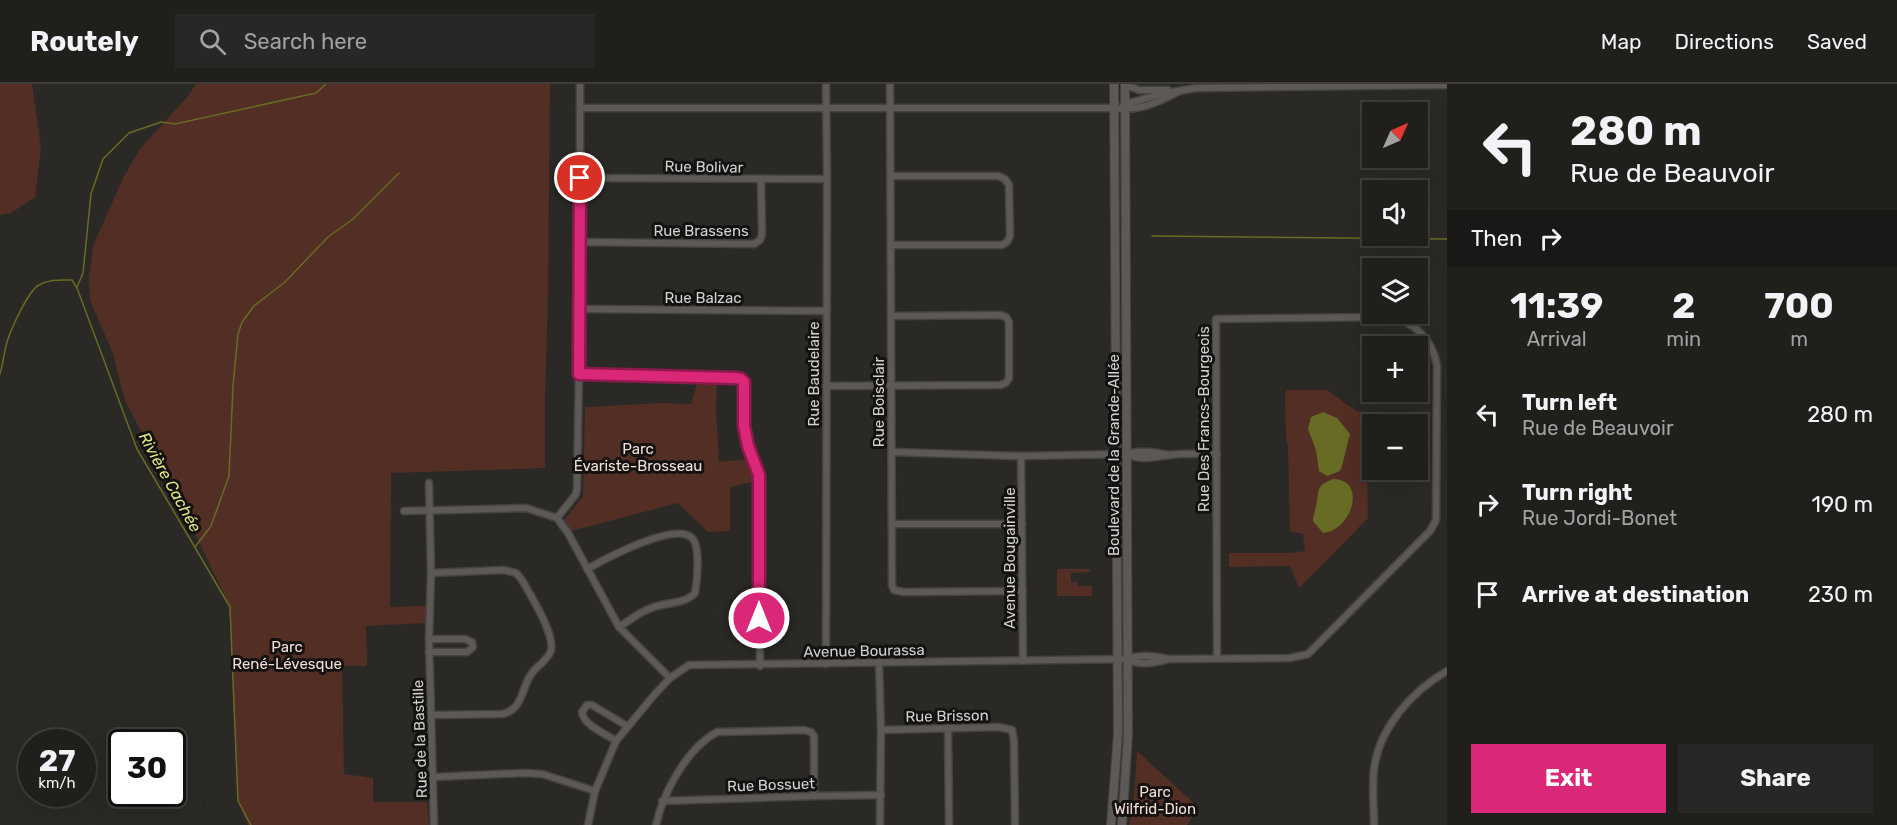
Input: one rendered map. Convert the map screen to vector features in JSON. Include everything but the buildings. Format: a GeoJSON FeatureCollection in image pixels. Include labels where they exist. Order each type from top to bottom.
{"type":"FeatureCollection","features":[{"type":"Feature","properties":{"kind":"street"},"geometry":{"type":"LineString","coordinates":[[557,518],[576,494],[577,488],[580,84]]}},
{"type":"Feature","properties":{"kind":"street","name":"Rue Baudelaire"},"geometry":{"type":"LineString","coordinates":[[826,84],[826,664]]}},
{"type":"Feature","properties":{"kind":"street","name":"Rue Boisclair"},"geometry":{"type":"LineString","coordinates":[[890,84],[892,585],[894,590],[903,592],[1023,591]]}},
{"type":"Feature","properties":{"kind":"street","name":"Boulevard de la Grande-Allée"},"geometry":{"type":"LineString","coordinates":[[1111,825],[1117,745],[1114,84]]}},
{"type":"Feature","properties":{"kind":"street"},"geometry":{"type":"LineString","coordinates":[[1125,84],[1139,90],[1180,91],[1209,88],[1447,85]]}},
{"type":"Feature","properties":{"kind":"street","name":"Boulevard de la Grande-Allée"},"geometry":{"type":"LineString","coordinates":[[1122,825],[1128,753],[1125,84]]}},
{"type":"Feature","properties":{"kind":"street"},"geometry":{"type":"LineString","coordinates":[[580,108],[1114,108],[1125,106],[1141,108],[1180,91]]}},
{"type":"Feature","properties":{"kind":"street"},"geometry":{"type":"LineString","coordinates":[[891,176],[998,176],[1005,179],[1009,185],[1010,236],[1002,245],[891,245]]}},
{"type":"Feature","properties":{"kind":"street","name":"Rue Bolivar"},"geometry":{"type":"LineString","coordinates":[[580,178],[827,179]]}},
{"type":"Feature","properties":{"kind":"street","name":"Rue Brassens"},"geometry":{"type":"LineString","coordinates":[[580,242],[754,244],[760,240],[762,234],[761,180]]}},
{"type":"Feature","properties":{"kind":"street","name":"Rue Balzac"},"geometry":{"type":"LineString","coordinates":[[580,309],[826,311]]}},
{"type":"Feature","properties":{"kind":"street"},"geometry":{"type":"LineString","coordinates":[[826,386],[1000,385],[1006,383],[1009,378],[1009,322],[1006,317],[1000,315],[891,316]]}},
{"type":"Feature","properties":{"kind":"street","name":"Rue Des Francs-Bourgeois"},"geometry":{"type":"LineString","coordinates":[[1127,659],[1157,656],[1169,659],[1295,658],[1308,654],[1434,526],[1437,513],[1437,370],[1431,347],[1414,327],[1402,320],[1390,317],[1216,319],[1217,658]]}},
{"type":"Feature","properties":{"kind":"street"},"geometry":{"type":"LineString","coordinates":[[579,374],[735,378],[744,382],[744,426],[748,446],[759,475],[760,666]]}},
{"type":"Feature","properties":{"kind":"street"},"geometry":{"type":"LineString","coordinates":[[891,452],[1021,456],[1127,454],[1135,458],[1216,454]]}},
{"type":"Feature","properties":{"kind":"street","name":"Avenue Bougainville"},"geometry":{"type":"LineString","coordinates":[[1021,456],[1023,661]]}},
{"type":"Feature","properties":{"kind":"street","name":"Rue de la Bastille"},"geometry":{"type":"LineString","coordinates":[[429,483],[429,652],[434,825]]}},
{"type":"Feature","properties":{"kind":"street"},"geometry":{"type":"LineString","coordinates":[[404,511],[526,508],[557,518],[568,533],[619,627],[670,678]]}},
{"type":"Feature","properties":{"kind":"street"},"geometry":{"type":"LineString","coordinates":[[892,525],[1023,524]]}},
{"type":"Feature","properties":{"kind":"street"},"geometry":{"type":"LineString","coordinates":[[587,569],[654,538],[683,534],[692,537],[697,547],[697,584],[691,598],[648,609],[619,627]]}},
{"type":"Feature","properties":{"kind":"street"},"geometry":{"type":"LineString","coordinates":[[430,573],[504,570],[516,573],[522,580],[550,635],[552,646],[549,655],[528,678],[518,704],[510,713],[431,715]]}},
{"type":"Feature","properties":{"kind":"street"},"geometry":{"type":"LineString","coordinates":[[429,639],[465,639],[472,642],[473,647],[467,652],[429,652]]}},
{"type":"Feature","properties":{"kind":"street","name":"Avenue Bourassa"},"geometry":{"type":"LineString","coordinates":[[588,825],[595,791],[616,741],[670,678],[689,665],[760,666],[1127,659]]}},
{"type":"Feature","properties":{"kind":"street"},"geometry":{"type":"LineString","coordinates":[[879,663],[880,825]]}},
{"type":"Feature","properties":{"kind":"street"},"geometry":{"type":"LineString","coordinates":[[1374,825],[1374,767],[1384,737],[1410,700],[1447,671]]}},
{"type":"Feature","properties":{"kind":"street"},"geometry":{"type":"LineString","coordinates":[[616,741],[582,717],[582,712],[587,705],[592,705],[627,726]]}},
{"type":"Feature","properties":{"kind":"street","name":"Rue Brisson"},"geometry":{"type":"LineString","coordinates":[[881,729],[998,727],[1012,730],[1015,825]]}},
{"type":"Feature","properties":{"kind":"street"},"geometry":{"type":"LineString","coordinates":[[948,728],[950,825]]}},
{"type":"Feature","properties":{"kind":"street"},"geometry":{"type":"LineString","coordinates":[[656,825],[662,801],[681,768],[705,738],[717,732],[804,730],[811,732],[814,736],[814,796]]}},
{"type":"Feature","properties":{"kind":"street"},"geometry":{"type":"LineString","coordinates":[[434,777],[542,774],[595,791]]}},
{"type":"Feature","properties":{"kind":"street","name":"Rue Bossuet"},"geometry":{"type":"LineString","coordinates":[[662,801],[881,795]]}},
{"type":"Feature","properties":{"kind":"green space"},"geometry":{"type":"Polygon","coordinates":[[[0,84],[32,84],[41,148],[35,197],[11,213],[0,215],[0,84]]]}},
{"type":"Feature","properties":{"kind":"green space","name":"Parc René-Lévesque"},"geometry":{"type":"Polygon","coordinates":[[[196,84],[550,84],[545,468],[391,473],[390,607],[426,606],[427,623],[366,626],[367,666],[342,666],[344,774],[373,778],[373,802],[427,802],[429,825],[248,825],[238,801],[230,607],[190,523],[125,401],[113,354],[90,300],[89,278],[93,246],[123,178],[140,149],[196,84]]]}},
{"type":"Feature","properties":{"kind":"green space","name":"Parc Évariste-Brosseau"},"geometry":{"type":"Polygon","coordinates":[[[698,380],[717,381],[719,462],[748,459],[756,481],[730,487],[730,531],[708,532],[678,503],[571,531],[562,522],[583,497],[585,407],[691,404],[698,380]]]}},
{"type":"Feature","properties":{"kind":"green space"},"geometry":{"type":"Polygon","coordinates":[[[1287,390],[1327,390],[1356,411],[1366,413],[1362,414],[1362,480],[1367,480],[1368,518],[1299,588],[1290,566],[1229,567],[1229,553],[1305,551],[1303,534],[1290,531],[1285,394],[1287,390]]]}},
{"type":"Feature","properties":{"kind":"green space"},"geometry":{"type":"Polygon","coordinates":[[[1057,569],[1090,569],[1090,572],[1071,573],[1071,582],[1077,582],[1077,586],[1092,586],[1092,596],[1057,596],[1057,569]]]}},
{"type":"Feature","properties":{"kind":"green space","name":"Parc Wilfrid-Dion"},"geometry":{"type":"Polygon","coordinates":[[[1137,751],[1198,807],[1187,825],[1129,825],[1134,797],[1137,751]]]}},
{"type":"Feature","properties":{"kind":"shaded area"},"geometry":{"type":"Polygon","coordinates":[[[1323,412],[1337,418],[1350,434],[1340,471],[1327,476],[1319,471],[1316,450],[1308,429],[1311,417],[1323,412]]]}},
{"type":"Feature","properties":{"kind":"shaded area"},"geometry":{"type":"Polygon","coordinates":[[[1333,479],[1344,481],[1350,487],[1353,495],[1352,505],[1342,523],[1333,530],[1323,533],[1313,521],[1313,517],[1320,487],[1333,479]]]}},
{"type":"Feature","properties":{"kind":"waterway"},"geometry":{"type":"LineString","coordinates":[[77,287],[83,273],[91,194],[103,159],[129,133],[161,122],[175,124],[316,93],[326,84]]}},
{"type":"Feature","properties":{"kind":"waterway"},"geometry":{"type":"LineString","coordinates":[[195,547],[211,526],[229,476],[233,386],[238,334],[242,322],[254,306],[285,282],[328,237],[353,219],[399,173]]}},
{"type":"Feature","properties":{"kind":"waterway"},"geometry":{"type":"LineString","coordinates":[[1152,236],[1447,239]]}},
{"type":"Feature","properties":{"kind":"waterway","name":"Rivière Cachée"},"geometry":{"type":"LineString","coordinates":[[0,374],[9,336],[30,295],[43,283],[72,280],[137,449],[230,607],[238,801],[251,825]]}},
{"type":"Feature","properties":{"kind":"route"},"geometry":{"type":"LineString","coordinates":[[580,178],[579,374],[735,378],[744,382],[744,426],[748,446],[759,475],[759,618]]}}]}
